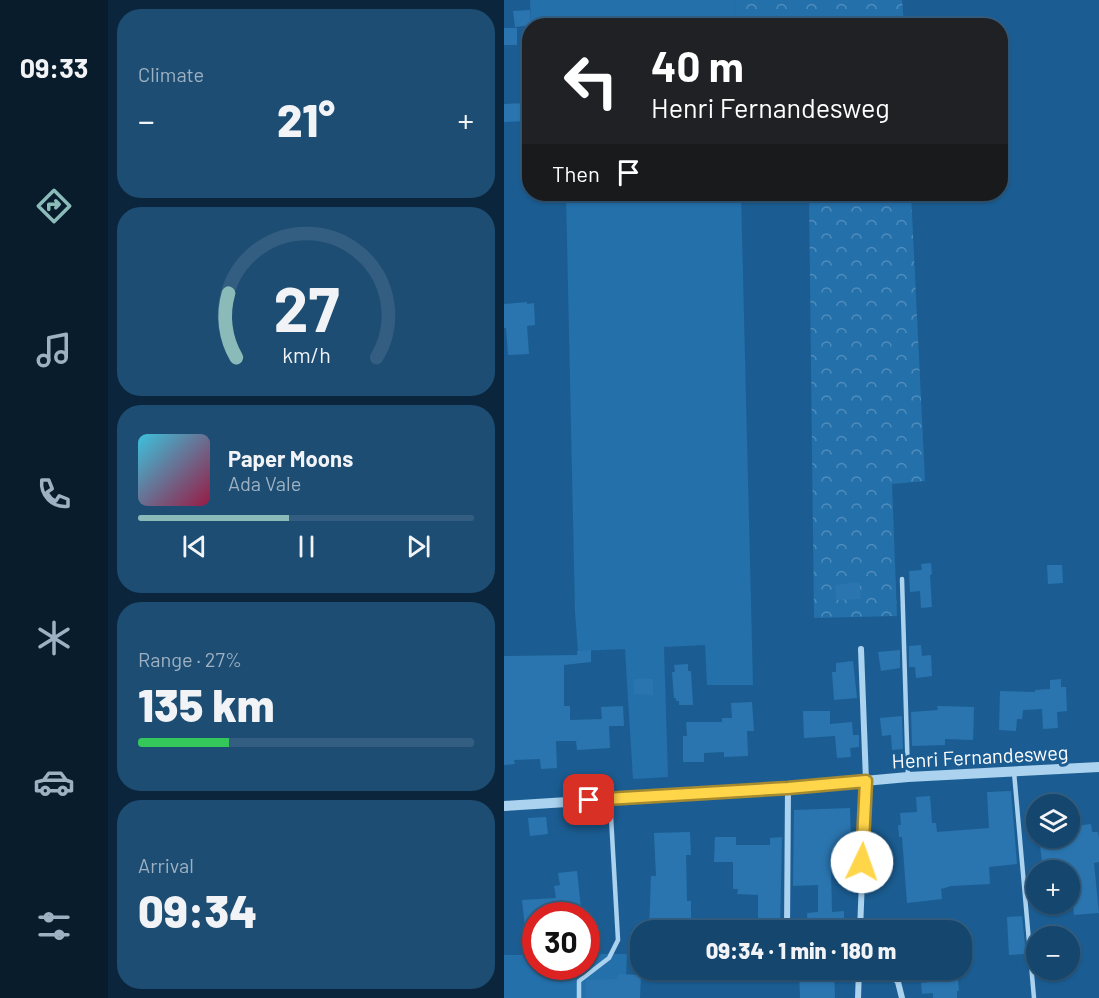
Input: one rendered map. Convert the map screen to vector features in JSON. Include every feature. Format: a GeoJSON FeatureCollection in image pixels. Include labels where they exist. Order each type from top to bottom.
{"type":"FeatureCollection","features":[{"type":"Feature","properties":{"kind":"street"},"geometry":{"type":"LineString","coordinates":[[860,920],[866,781],[861,649]]}},
{"type":"Feature","properties":{"kind":"street","name":"Henri Fernandesweg"},"geometry":{"type":"LineString","coordinates":[[504,806],[788,788],[908,777],[1099,767]]}},
{"type":"Feature","properties":{"kind":"street"},"geometry":{"type":"LineString","coordinates":[[787,920],[788,788]]}},
{"type":"Feature","properties":{"kind":"street"},"geometry":{"type":"LineString","coordinates":[[858,998],[859,980]]}},
{"type":"Feature","properties":{"kind":"street"},"geometry":{"type":"LineString","coordinates":[[896,980],[902,998]]}},
{"type":"Feature","properties":{"kind":"lane"},"geometry":{"type":"LineString","coordinates":[[902,579],[908,777]]}},
{"type":"Feature","properties":{"kind":"lane"},"geometry":{"type":"LineString","coordinates":[[1014,771],[1034,998]]}},
{"type":"Feature","properties":{"kind":"lane"},"geometry":{"type":"LineString","coordinates":[[579,998],[579,981],[609,958],[618,940],[610,799]]}},
{"type":"Feature","properties":{"kind":"green space"},"geometry":{"type":"Polygon","coordinates":[[[530,0],[734,0],[735,18],[531,18],[530,0]]]}},
{"type":"Feature","properties":{"kind":"green space"},"geometry":{"type":"Polygon","coordinates":[[[734,0],[902,0],[903,18],[735,18],[734,0]]]}},
{"type":"Feature","properties":{"kind":"green space"},"geometry":{"type":"Polygon","coordinates":[[[566,201],[741,201],[753,685],[707,685],[705,645],[664,647],[668,777],[633,779],[625,649],[578,651],[575,612],[566,201]]]}},
{"type":"Feature","properties":{"kind":"green space"},"geometry":{"type":"Polygon","coordinates":[[[809,201],[911,201],[925,481],[892,484],[897,616],[814,618],[809,201]]]}},
{"type":"Feature","properties":{"kind":"green space"},"geometry":{"type":"Polygon","coordinates":[[[600,954],[627,954],[625,998],[504,998],[504,955],[522,955],[522,980],[600,980],[600,954]]]}},
{"type":"Feature","properties":{"kind":"building"},"geometry":{"type":"Polygon","coordinates":[[[530,10],[531,18],[522,18],[522,26],[515,27],[513,11],[530,10]]]}},
{"type":"Feature","properties":{"kind":"building"},"geometry":{"type":"Polygon","coordinates":[[[504,28],[517,28],[517,45],[504,45],[504,28]]]}},
{"type":"Feature","properties":{"kind":"building"},"geometry":{"type":"Polygon","coordinates":[[[522,103],[522,121],[504,122],[504,104],[522,103]]]}},
{"type":"Feature","properties":{"kind":"building"},"geometry":{"type":"Polygon","coordinates":[[[527,302],[527,304],[534,303],[535,325],[527,326],[529,354],[508,355],[506,328],[504,328],[504,304],[527,302]]]}},
{"type":"Feature","properties":{"kind":"building"},"geometry":{"type":"Polygon","coordinates":[[[931,563],[932,607],[921,608],[920,591],[910,592],[909,571],[922,570],[921,564],[931,563]]]}},
{"type":"Feature","properties":{"kind":"building"},"geometry":{"type":"Polygon","coordinates":[[[1047,565],[1062,565],[1063,583],[1048,584],[1047,565]]]}},
{"type":"Feature","properties":{"kind":"building"},"geometry":{"type":"Polygon","coordinates":[[[859,582],[861,599],[836,600],[835,585],[859,582]]]}},
{"type":"Feature","properties":{"kind":"building"},"geometry":{"type":"Polygon","coordinates":[[[921,645],[922,656],[931,655],[932,676],[916,678],[915,667],[909,667],[909,646],[921,645]]]}},
{"type":"Feature","properties":{"kind":"building"},"geometry":{"type":"Polygon","coordinates":[[[591,650],[591,662],[564,665],[564,706],[570,706],[570,720],[602,719],[601,707],[623,706],[624,726],[609,726],[610,748],[577,750],[576,741],[556,741],[557,768],[541,769],[540,759],[514,760],[515,764],[504,765],[504,656],[577,655],[577,651],[591,650]]]}},
{"type":"Feature","properties":{"kind":"building"},"geometry":{"type":"Polygon","coordinates":[[[900,650],[900,668],[881,671],[878,652],[900,650]]]}},
{"type":"Feature","properties":{"kind":"building"},"geometry":{"type":"Polygon","coordinates":[[[853,661],[857,698],[834,700],[832,672],[836,672],[836,663],[853,661]]]}},
{"type":"Feature","properties":{"kind":"building"},"geometry":{"type":"Polygon","coordinates":[[[688,664],[688,671],[691,671],[693,705],[679,705],[679,701],[674,698],[672,672],[675,672],[674,665],[688,664]]]}},
{"type":"Feature","properties":{"kind":"building"},"geometry":{"type":"Polygon","coordinates":[[[634,679],[653,679],[653,695],[634,694],[634,679]]]}},
{"type":"Feature","properties":{"kind":"building"},"geometry":{"type":"Polygon","coordinates":[[[1061,679],[1061,687],[1066,687],[1067,711],[1057,712],[1058,728],[1043,729],[1042,709],[1023,710],[1022,719],[1017,719],[1016,731],[999,730],[1000,691],[1035,692],[1035,690],[1050,689],[1050,680],[1061,679]]]}},
{"type":"Feature","properties":{"kind":"building"},"geometry":{"type":"Polygon","coordinates":[[[752,702],[754,731],[747,731],[748,756],[724,757],[724,752],[704,753],[704,762],[683,762],[683,736],[687,736],[686,722],[722,722],[722,718],[732,718],[731,703],[752,702]]]}},
{"type":"Feature","properties":{"kind":"building"},"geometry":{"type":"Polygon","coordinates":[[[937,706],[974,707],[973,740],[945,739],[945,745],[912,746],[911,712],[938,710],[937,706]]]}},
{"type":"Feature","properties":{"kind":"building"},"geometry":{"type":"Polygon","coordinates":[[[803,711],[830,711],[830,724],[852,722],[853,735],[859,735],[859,747],[850,748],[851,757],[837,758],[835,736],[804,738],[803,711]]]}},
{"type":"Feature","properties":{"kind":"building"},"geometry":{"type":"Polygon","coordinates":[[[902,716],[903,749],[892,750],[891,735],[882,736],[880,718],[902,716]]]}},
{"type":"Feature","properties":{"kind":"building"},"geometry":{"type":"Polygon","coordinates":[[[1011,791],[1017,864],[989,867],[990,884],[951,886],[941,889],[942,899],[907,903],[902,837],[899,837],[898,825],[901,825],[900,813],[917,812],[916,797],[930,796],[932,823],[936,823],[937,832],[989,828],[987,792],[1011,791]]]}},
{"type":"Feature","properties":{"kind":"building"},"geometry":{"type":"Polygon","coordinates":[[[850,808],[852,867],[831,868],[832,912],[844,911],[844,920],[807,920],[807,913],[818,912],[818,885],[793,886],[794,810],[850,808]]]}},
{"type":"Feature","properties":{"kind":"building"},"geometry":{"type":"Polygon","coordinates":[[[546,817],[548,834],[530,836],[528,818],[546,817]]]}},
{"type":"Feature","properties":{"kind":"building"},"geometry":{"type":"Polygon","coordinates":[[[1091,824],[1092,832],[1098,832],[1099,862],[1094,863],[1099,913],[1074,915],[1080,914],[1080,860],[1042,860],[1040,848],[1080,848],[1080,826],[1091,824]]]}},
{"type":"Feature","properties":{"kind":"building"},"geometry":{"type":"Polygon","coordinates":[[[690,832],[691,855],[686,855],[687,901],[691,901],[691,920],[649,920],[651,876],[656,876],[654,833],[690,832]]]}},
{"type":"Feature","properties":{"kind":"building"},"geometry":{"type":"Polygon","coordinates":[[[715,837],[736,837],[736,845],[770,845],[770,838],[782,837],[780,920],[758,920],[758,895],[737,894],[738,889],[733,889],[733,862],[714,862],[715,837]]]}},
{"type":"Feature","properties":{"kind":"building"},"geometry":{"type":"Polygon","coordinates":[[[577,871],[580,902],[522,902],[522,900],[556,898],[554,886],[560,885],[558,873],[577,871]]]}},
{"type":"Feature","properties":{"kind":"building"},"geometry":{"type":"Polygon","coordinates":[[[1022,916],[1026,954],[1009,955],[1007,917],[1022,916]]]}},
{"type":"Feature","properties":{"kind":"building"},"geometry":{"type":"Polygon","coordinates":[[[618,974],[630,975],[630,980],[641,980],[640,998],[586,998],[586,981],[618,979],[618,974]]]}},
{"type":"Feature","properties":{"kind":"building"},"geometry":{"type":"Polygon","coordinates":[[[799,980],[834,980],[835,998],[800,998],[799,980]]]}},
{"type":"Feature","properties":{"kind":"building"},"geometry":{"type":"Polygon","coordinates":[[[930,980],[958,980],[957,998],[933,998],[933,993],[922,994],[921,983],[930,982],[930,980]]]}},
{"type":"Feature","properties":{"kind":"route"},"geometry":{"type":"LineString","coordinates":[[589,800],[866,781],[862,862]]}}]}
